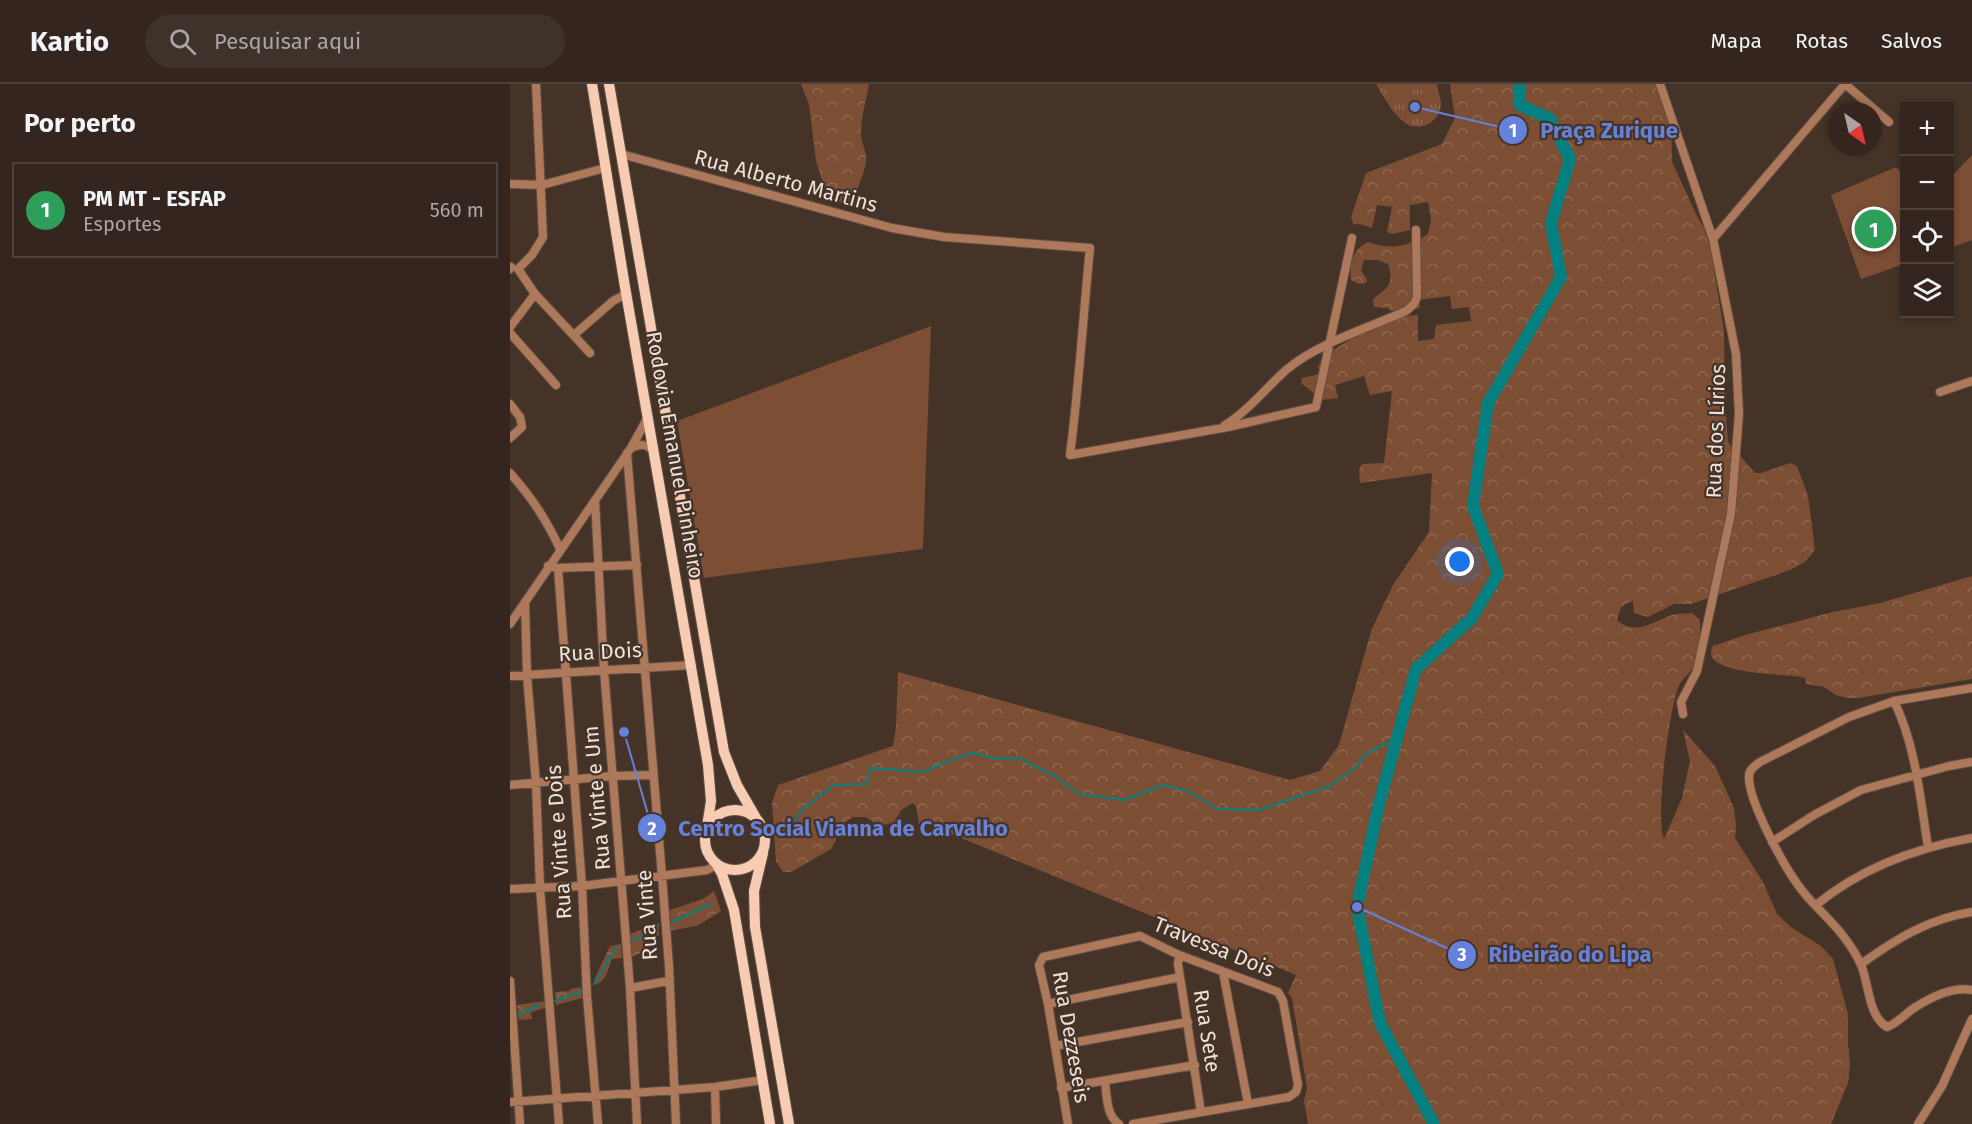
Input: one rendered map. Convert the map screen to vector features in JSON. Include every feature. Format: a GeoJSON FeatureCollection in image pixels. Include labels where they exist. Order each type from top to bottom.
{"type":"FeatureCollection","features":[{"type":"Feature","properties":{"kind":"main road","name":"Rodovia Emanuel Pinheiro"},"geometry":{"type":"LineString","coordinates":[[592,84],[711,782],[706,833]]}},
{"type":"Feature","properties":{"kind":"main road","name":"Rodovia Emanuel Pinheiro"},"geometry":{"type":"LineString","coordinates":[[609,84],[724,752],[737,785],[756,818]]}},
{"type":"Feature","properties":{"kind":"main road"},"geometry":{"type":"LineString","coordinates":[[770,1124],[734,910],[717,865],[705,845],[706,833],[713,820],[725,812],[736,810],[746,812],[756,818],[765,834],[754,891],[755,927],[789,1124]]}},
{"type":"Feature","properties":{"kind":"main road"},"geometry":{"type":"LineString","coordinates":[[717,865],[728,870],[742,870],[754,864],[763,853]]}},
{"type":"Feature","properties":{"kind":"street"},"geometry":{"type":"LineString","coordinates":[[536,84],[543,237],[532,255],[512,268],[590,353]]}},
{"type":"Feature","properties":{"kind":"street","name":"Rua dos Lírios"},"geometry":{"type":"LineString","coordinates":[[1660,84],[1713,239],[1736,354],[1738,429],[1731,514],[1696,671],[1681,702],[1683,714]]}},
{"type":"Feature","properties":{"kind":"street"},"geometry":{"type":"LineString","coordinates":[[1713,239],[1845,84],[1889,122]]}},
{"type":"Feature","properties":{"kind":"street","name":"Rua Alberto Martins"},"geometry":{"type":"LineString","coordinates":[[621,154],[892,228],[944,237],[1090,248],[1079,390],[1070,455],[1221,428]]}},
{"type":"Feature","properties":{"kind":"street"},"geometry":{"type":"LineString","coordinates":[[510,183],[542,185],[605,168]]}},
{"type":"Feature","properties":{"kind":"street"},"geometry":{"type":"LineString","coordinates":[[1221,428],[1260,397],[1287,370],[1329,344],[1407,311],[1414,304],[1417,297],[1416,230]]}},
{"type":"Feature","properties":{"kind":"street"},"geometry":{"type":"LineString","coordinates":[[1221,428],[1316,407],[1352,238]]}},
{"type":"Feature","properties":{"kind":"street"},"geometry":{"type":"LineString","coordinates":[[510,327],[535,294]]}},
{"type":"Feature","properties":{"kind":"street"},"geometry":{"type":"LineString","coordinates":[[574,335],[613,301],[626,294]]}},
{"type":"Feature","properties":{"kind":"street"},"geometry":{"type":"LineString","coordinates":[[510,333],[556,385]]}},
{"type":"Feature","properties":{"kind":"street"},"geometry":{"type":"LineString","coordinates":[[1940,392],[1972,381]]}},
{"type":"Feature","properties":{"kind":"street"},"geometry":{"type":"LineString","coordinates":[[510,404],[520,417],[522,427],[510,438]]}},
{"type":"Feature","properties":{"kind":"street"},"geometry":{"type":"LineString","coordinates":[[510,624],[629,451],[649,416]]}},
{"type":"Feature","properties":{"kind":"street"},"geometry":{"type":"LineString","coordinates":[[629,451],[644,444],[649,446],[654,453]]}},
{"type":"Feature","properties":{"kind":"street","name":"Rua Vinte"},"geometry":{"type":"LineString","coordinates":[[629,451],[662,876],[676,1124]]}},
{"type":"Feature","properties":{"kind":"street"},"geometry":{"type":"LineString","coordinates":[[510,473],[534,500],[548,522],[560,549]]}},
{"type":"Feature","properties":{"kind":"street","name":"Rua Vinte e Um"},"geometry":{"type":"LineString","coordinates":[[595,500],[604,670],[630,988],[637,1124]]}},
{"type":"Feature","properties":{"kind":"street"},"geometry":{"type":"LineString","coordinates":[[548,566],[558,568],[637,565]]}},
{"type":"Feature","properties":{"kind":"street","name":"Rua Vinte e Dois"},"geometry":{"type":"LineString","coordinates":[[558,568],[598,1124]]}},
{"type":"Feature","properties":{"kind":"street"},"geometry":{"type":"LineString","coordinates":[[525,602],[527,675],[536,783],[540,888],[559,1124]]}},
{"type":"Feature","properties":{"kind":"street","name":"Rua Dois"},"geometry":{"type":"LineString","coordinates":[[510,676],[692,665]]}},
{"type":"Feature","properties":{"kind":"street"},"geometry":{"type":"LineString","coordinates":[[1972,688],[1893,701],[1849,717],[1785,748],[1751,768],[1749,776],[1755,803],[1785,867],[1799,887],[1845,939],[1860,964],[1876,1015],[1882,1024],[1887,1027],[1893,1025],[1914,1008],[1942,993],[1972,990]]}},
{"type":"Feature","properties":{"kind":"street"},"geometry":{"type":"LineString","coordinates":[[1893,701],[1906,730],[1918,775],[1928,847]]}},
{"type":"Feature","properties":{"kind":"street"},"geometry":{"type":"LineString","coordinates":[[1772,842],[1814,814],[1861,790],[1972,762]]}},
{"type":"Feature","properties":{"kind":"street"},"geometry":{"type":"LineString","coordinates":[[510,784],[653,775]]}},
{"type":"Feature","properties":{"kind":"street"},"geometry":{"type":"LineString","coordinates":[[1816,905],[1830,894],[1884,864],[1928,847],[1972,838]]}},
{"type":"Feature","properties":{"kind":"street"},"geometry":{"type":"LineString","coordinates":[[510,889],[622,882],[706,870],[717,865]]}},
{"type":"Feature","properties":{"kind":"street"},"geometry":{"type":"LineString","coordinates":[[1860,964],[1895,940],[1927,923],[1972,912]]}},
{"type":"Feature","properties":{"kind":"street","name":"Travessa Dois"},"geometry":{"type":"LineString","coordinates":[[1043,957],[1140,936],[1179,955],[1278,992],[1283,1001],[1298,1085],[1296,1092],[1288,1097],[1248,1104]]}},
{"type":"Feature","properties":{"kind":"street","name":"Rua Sete"},"geometry":{"type":"LineString","coordinates":[[1179,955],[1178,964],[1201,1112]]}},
{"type":"Feature","properties":{"kind":"street","name":"Rua Dezzeseis"},"geometry":{"type":"LineString","coordinates":[[1043,957],[1039,965],[1048,1004],[1068,1124]]}},
{"type":"Feature","properties":{"kind":"street"},"geometry":{"type":"LineString","coordinates":[[1133,1124],[1248,1104],[1223,972]]}},
{"type":"Feature","properties":{"kind":"street"},"geometry":{"type":"LineString","coordinates":[[1048,1004],[1180,977]]}},
{"type":"Feature","properties":{"kind":"street"},"geometry":{"type":"LineString","coordinates":[[510,981],[514,1102],[520,1124]]}},
{"type":"Feature","properties":{"kind":"street"},"geometry":{"type":"LineString","coordinates":[[630,988],[668,981]]}},
{"type":"Feature","properties":{"kind":"street"},"geometry":{"type":"LineString","coordinates":[[1918,1124],[1942,1086],[1972,1019]]}},
{"type":"Feature","properties":{"kind":"street"},"geometry":{"type":"LineString","coordinates":[[1055,1046],[1188,1022]]}},
{"type":"Feature","properties":{"kind":"street"},"geometry":{"type":"LineString","coordinates":[[1061,1088],[1195,1065]]}},
{"type":"Feature","properties":{"kind":"street"},"geometry":{"type":"LineString","coordinates":[[514,1102],[715,1087],[763,1080]]}},
{"type":"Feature","properties":{"kind":"street"},"geometry":{"type":"LineString","coordinates":[[1105,1082],[1109,1111],[1115,1122],[1119,1124]]}},
{"type":"Feature","properties":{"kind":"street"},"geometry":{"type":"LineString","coordinates":[[715,1087],[716,1124]]}},
{"type":"Feature","properties":{"kind":"green space"},"geometry":{"type":"Polygon","coordinates":[[[801,84],[869,84],[861,128],[866,162],[857,189],[856,206],[828,199],[816,161],[809,104],[801,84]]]}},
{"type":"Feature","properties":{"kind":"green space"},"geometry":{"type":"Polygon","coordinates":[[[1376,84],[1437,84],[1440,110],[1433,121],[1428,124],[1416,127],[1410,125],[1396,114],[1376,84]]]}},
{"type":"Feature","properties":{"kind":"green space"},"geometry":{"type":"Polygon","coordinates":[[[1450,84],[1661,84],[1671,109],[1672,162],[1705,230],[1711,252],[1724,331],[1728,441],[1734,452],[1755,473],[1790,463],[1797,466],[1808,496],[1815,550],[1805,562],[1790,570],[1691,604],[1674,604],[1648,617],[1634,613],[1633,601],[1629,602],[1622,608],[1617,620],[1624,625],[1638,627],[1677,614],[1692,613],[1700,620],[1699,657],[1695,666],[1680,684],[1671,718],[1662,788],[1661,810],[1664,839],[1682,798],[1690,761],[1683,730],[1715,766],[1734,808],[1735,838],[1763,882],[1777,914],[1792,928],[1821,946],[1833,959],[1848,1014],[1850,1064],[1848,1083],[1831,1124],[1308,1124],[1304,1101],[1307,1088],[1292,998],[1288,993],[1296,975],[934,827],[919,824],[916,806],[913,803],[901,810],[895,822],[879,826],[866,817],[853,817],[836,833],[836,840],[831,849],[791,872],[783,872],[776,861],[772,803],[778,785],[893,746],[898,672],[1290,780],[1320,771],[1339,745],[1371,631],[1393,585],[1429,532],[1432,473],[1360,483],[1359,470],[1362,464],[1384,463],[1392,391],[1370,395],[1364,376],[1335,385],[1338,398],[1322,400],[1301,383],[1302,378],[1320,374],[1318,367],[1325,355],[1351,339],[1396,317],[1418,315],[1418,341],[1434,339],[1436,325],[1471,321],[1469,307],[1452,309],[1450,296],[1419,300],[1420,308],[1391,311],[1387,308],[1374,307],[1373,299],[1389,285],[1390,281],[1388,264],[1378,260],[1364,260],[1361,270],[1367,280],[1366,283],[1359,284],[1351,280],[1355,253],[1368,242],[1384,246],[1399,246],[1428,234],[1431,219],[1428,202],[1410,205],[1410,230],[1392,234],[1387,232],[1392,207],[1377,205],[1372,228],[1357,223],[1354,225],[1351,217],[1366,173],[1442,144],[1455,118],[1450,84]]]}},
{"type":"Feature","properties":{"kind":"green space"},"geometry":{"type":"Polygon","coordinates":[[[1972,155],[1972,240],[1954,247],[1954,210],[1954,174],[1972,155]]]}},
{"type":"Feature","properties":{"kind":"green space"},"geometry":{"type":"Polygon","coordinates":[[[1896,167],[1900,172],[1900,265],[1861,279],[1831,195],[1896,167]]]}},
{"type":"Feature","properties":{"kind":"green space"},"geometry":{"type":"Polygon","coordinates":[[[931,326],[923,549],[704,578],[677,421],[931,326]]]}},
{"type":"Feature","properties":{"kind":"green space"},"geometry":{"type":"Polygon","coordinates":[[[1972,576],[1972,679],[1847,698],[1836,695],[1824,687],[1806,684],[1805,678],[1731,668],[1718,663],[1711,656],[1713,646],[1745,635],[1833,612],[1880,603],[1972,576]]]}},
{"type":"Feature","properties":{"kind":"green space"},"geometry":{"type":"Polygon","coordinates":[[[714,891],[721,911],[699,925],[671,931],[670,910],[703,899],[714,891]]]}},
{"type":"Feature","properties":{"kind":"green space"},"geometry":{"type":"Polygon","coordinates":[[[658,923],[659,935],[640,953],[632,956],[630,934],[658,923]]]}},
{"type":"Feature","properties":{"kind":"green space"},"geometry":{"type":"Polygon","coordinates":[[[621,944],[622,958],[612,959],[605,978],[595,985],[594,980],[610,946],[621,944]]]}},
{"type":"Feature","properties":{"kind":"green space"},"geometry":{"type":"Polygon","coordinates":[[[581,987],[582,998],[556,1005],[555,992],[570,991],[570,989],[581,987]]]}},
{"type":"Feature","properties":{"kind":"green space"},"geometry":{"type":"Polygon","coordinates":[[[545,1001],[545,1008],[531,1012],[532,1019],[519,1020],[517,1005],[545,1001]]]}},
{"type":"Feature","properties":{"kind":"waterway"},"geometry":{"type":"LineString","coordinates":[[1434,1124],[1380,1023],[1357,907],[1379,804],[1416,669],[1472,618],[1498,574],[1473,506],[1488,403],[1561,277],[1551,223],[1570,159],[1550,119],[1520,105],[1519,84]]}},
{"type":"Feature","properties":{"kind":"waterway"},"geometry":{"type":"LineString","coordinates":[[779,829],[790,826],[803,809],[834,785],[866,784],[871,768],[921,772],[971,753],[999,759],[1018,758],[1055,776],[1078,794],[1125,800],[1162,785],[1188,791],[1217,809],[1259,810],[1330,786],[1356,767],[1364,755],[1397,738]]}},
{"type":"Feature","properties":{"kind":"waterway"},"geometry":{"type":"LineString","coordinates":[[672,922],[711,904]]}},
{"type":"Feature","properties":{"kind":"waterway"},"geometry":{"type":"LineString","coordinates":[[628,944],[659,925]]}},
{"type":"Feature","properties":{"kind":"waterway"},"geometry":{"type":"LineString","coordinates":[[594,984],[617,947]]}},
{"type":"Feature","properties":{"kind":"waterway"},"geometry":{"type":"LineString","coordinates":[[555,1001],[582,991]]}},
{"type":"Feature","properties":{"kind":"waterway"},"geometry":{"type":"LineString","coordinates":[[516,1016],[539,1005]]}},
{"type":"Feature","properties":{"kind":"place","name":"Praça Zurique"},"geometry":{"type":"Point","coordinates":[1415,107]}},
{"type":"Feature","properties":{"kind":"place","name":"PM MT - ESFAP"},"geometry":{"type":"Point","coordinates":[1874,229]}},
{"type":"Feature","properties":{"kind":"place","name":"Centro Social Vianna de Carvalho"},"geometry":{"type":"Point","coordinates":[624,732]}},
{"type":"Feature","properties":{"kind":"place","name":"Ribeirão do Lipa"},"geometry":{"type":"Point","coordinates":[1357,907]}}]}
